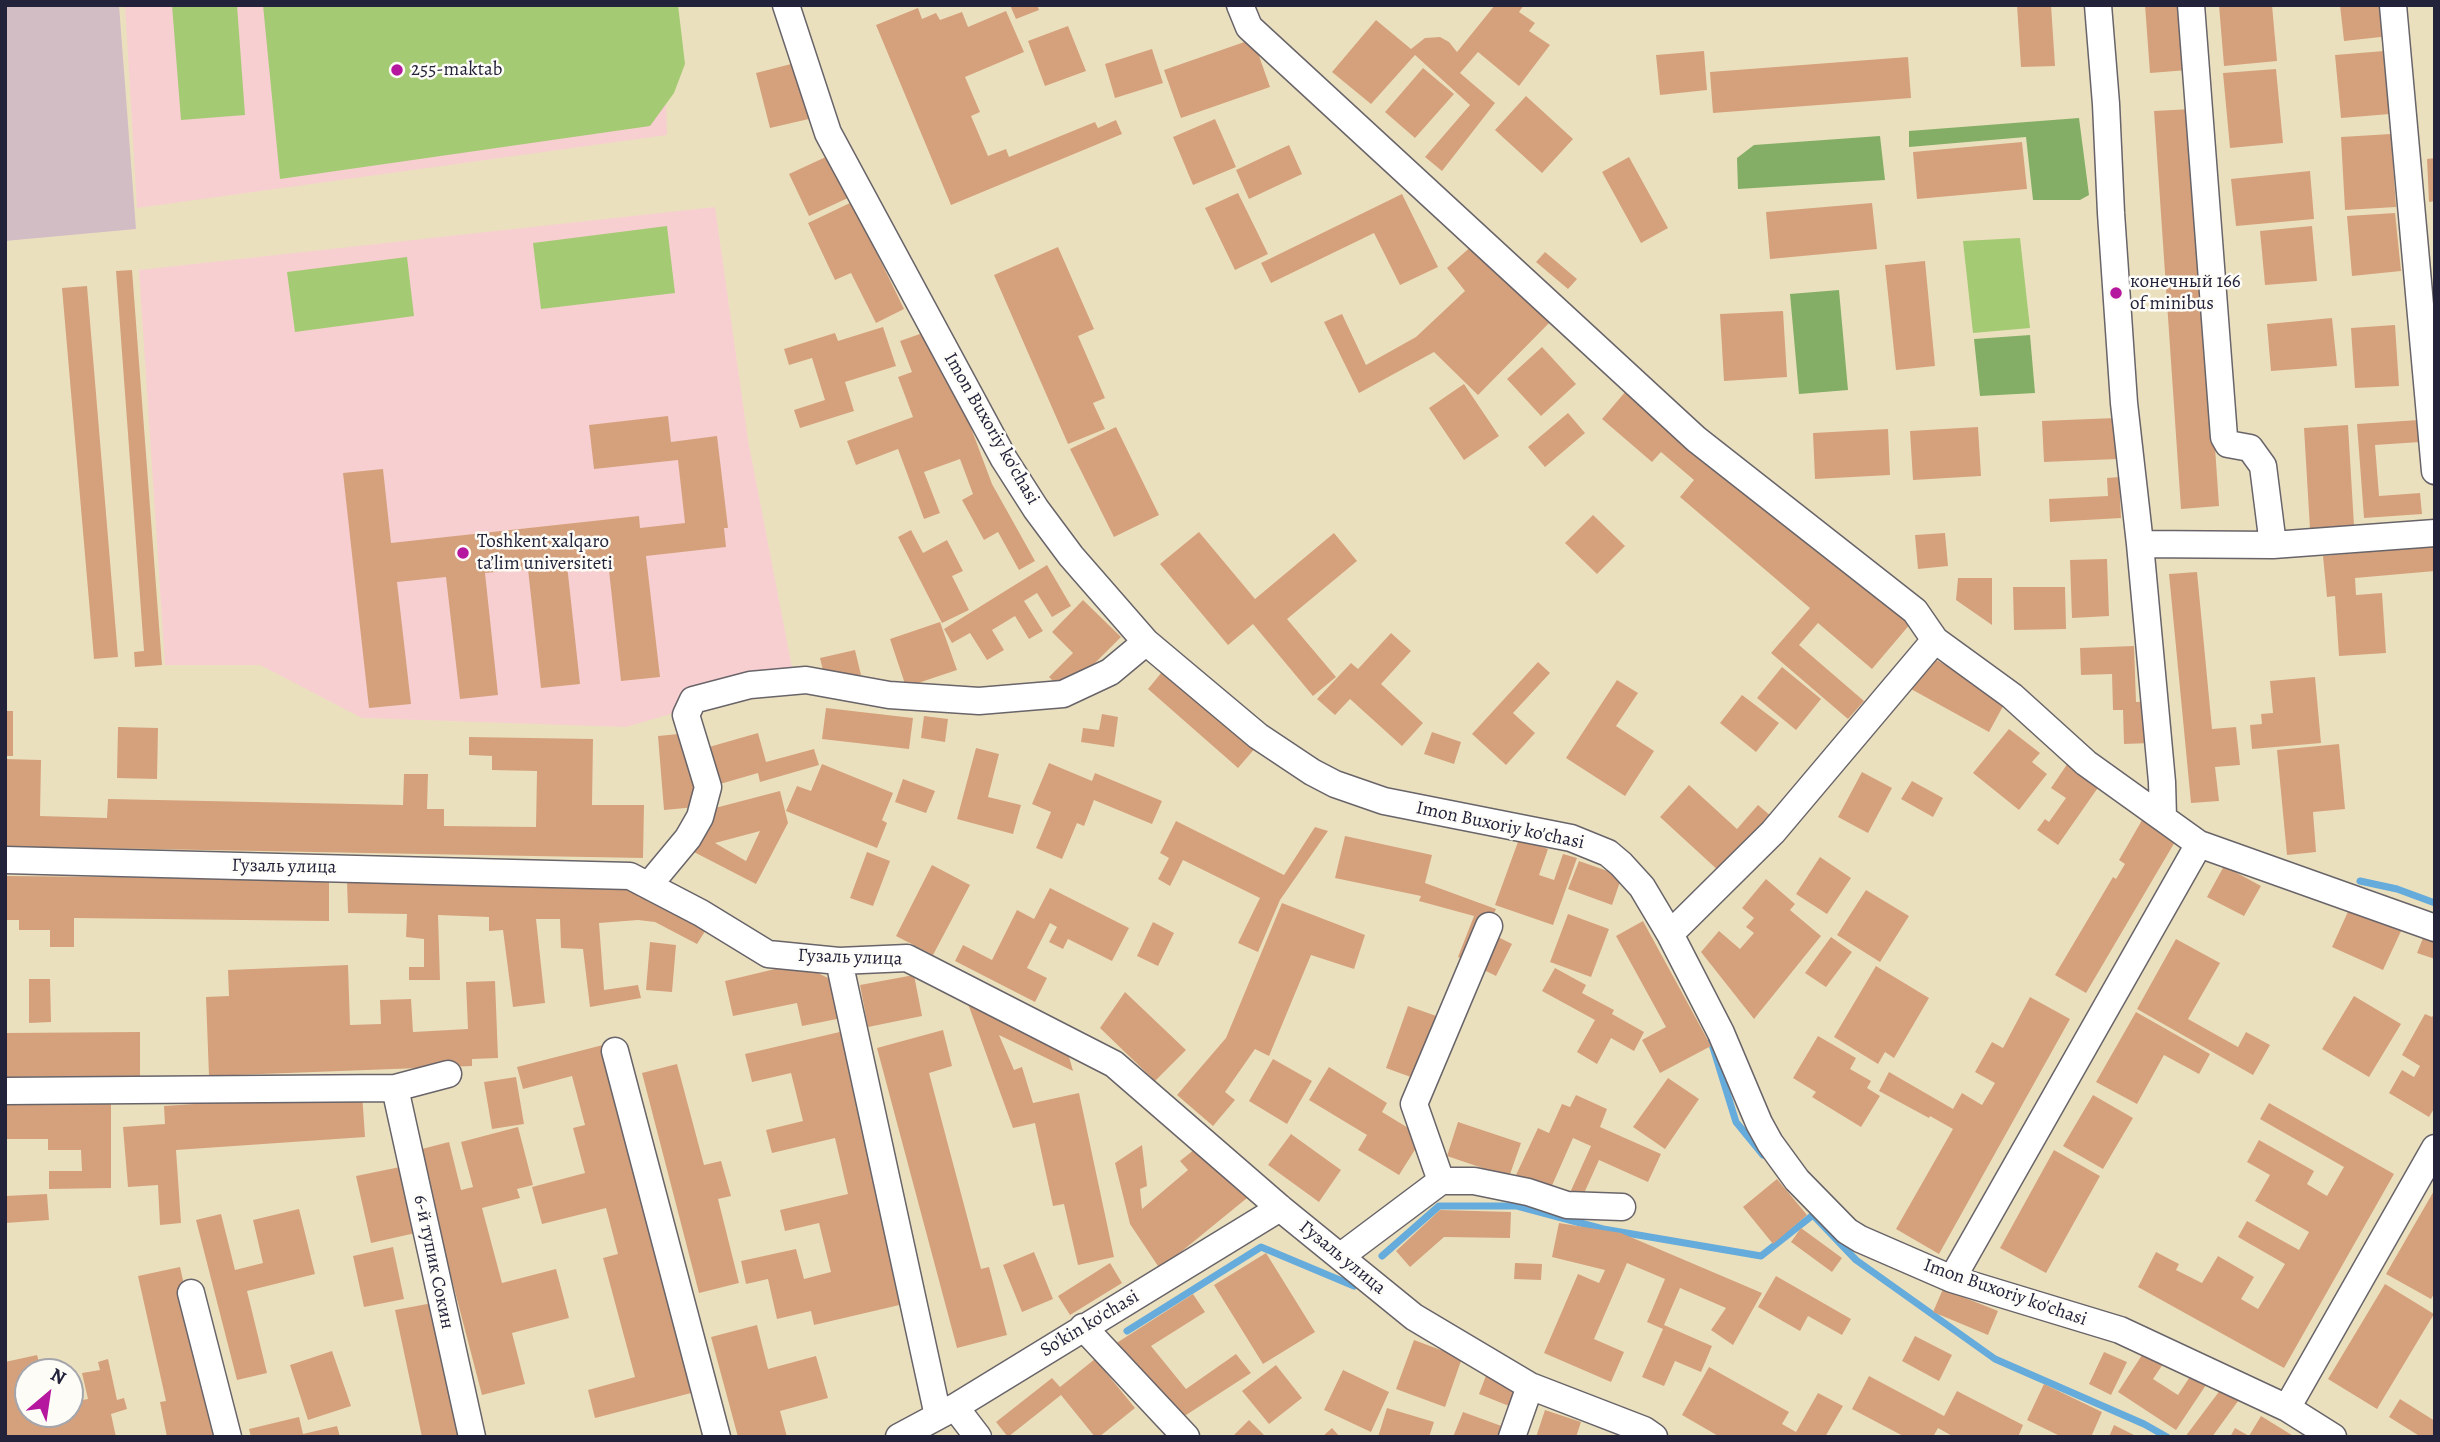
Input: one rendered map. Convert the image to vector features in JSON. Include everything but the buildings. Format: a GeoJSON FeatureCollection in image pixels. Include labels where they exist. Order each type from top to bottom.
{"type":"FeatureCollection","features":[{"type":"Feature","properties":{"kind":"street","name":"Imon Buxoriy ko'chasi"},"geometry":{"type":"LineString","coordinates":[[786,5],[828,133],[1004,459],[1071,556],[1146,642],[1258,736],[1312,772],[1353,792],[1384,801],[1571,838],[1608,853],[1642,887],[1670,934],[1721,1033],[1759,1123],[1782,1162],[1847,1231],[1952,1279],[2120,1330],[2287,1408],[2333,1437]]}},
{"type":"Feature","properties":{"kind":"street"},"geometry":{"type":"LineString","coordinates":[[1240,5],[1249,27],[1696,439],[1915,611],[1935,640],[2012,696],[2086,763],[2199,844],[2435,928]]}},
{"type":"Feature","properties":{"kind":"street"},"geometry":{"type":"LineString","coordinates":[[2098,5],[2124,403],[2162,782],[2162,817]]}},
{"type":"Feature","properties":{"kind":"street"},"geometry":{"type":"LineString","coordinates":[[2191,5],[2224,437],[2228,443],[2250,447],[2263,466],[2273,545]]}},
{"type":"Feature","properties":{"kind":"street"},"geometry":{"type":"LineString","coordinates":[[2393,5],[2435,471]]}},
{"type":"Feature","properties":{"kind":"street"},"geometry":{"type":"LineString","coordinates":[[2140,544],[2273,545],[2435,533]]}},
{"type":"Feature","properties":{"kind":"street"},"geometry":{"type":"LineString","coordinates":[[1670,934],[1773,832],[1935,640]]}},
{"type":"Feature","properties":{"kind":"street"},"geometry":{"type":"LineString","coordinates":[[649,885],[688,838],[700,817],[708,788],[686,715],[693,700],[750,685],[806,680],[889,695],[979,701],[1063,694],[1110,672],[1146,642]]}},
{"type":"Feature","properties":{"kind":"street"},"geometry":{"type":"LineString","coordinates":[[1952,1279],[2199,844]]}},
{"type":"Feature","properties":{"kind":"street","name":"Гузаль улица"},"geometry":{"type":"LineString","coordinates":[[5,860],[630,876],[701,913],[768,954],[839,961],[907,958],[1114,1064],[1280,1209],[1414,1317],[1530,1386],[1644,1430],[1654,1437]]}},
{"type":"Feature","properties":{"kind":"street"},"geometry":{"type":"LineString","coordinates":[[1441,1181],[1414,1104],[1489,926]]}},
{"type":"Feature","properties":{"kind":"street"},"geometry":{"type":"LineString","coordinates":[[839,961],[946,1411],[978,1437]]}},
{"type":"Feature","properties":{"kind":"street"},"geometry":{"type":"LineString","coordinates":[[615,1051],[717,1437]]}},
{"type":"Feature","properties":{"kind":"street"},"geometry":{"type":"LineString","coordinates":[[5,1091],[395,1088],[448,1074]]}},
{"type":"Feature","properties":{"kind":"street","name":"6-й тупик Сокин"},"geometry":{"type":"LineString","coordinates":[[395,1088],[472,1437]]}},
{"type":"Feature","properties":{"kind":"street"},"geometry":{"type":"LineString","coordinates":[[2287,1408],[2435,1148]]}},
{"type":"Feature","properties":{"kind":"street"},"geometry":{"type":"LineString","coordinates":[[1341,1256],[1441,1181],[1474,1181],[1528,1192],[1567,1205],[1622,1207]]}},
{"type":"Feature","properties":{"kind":"street","name":"So'kin ko'chasi"},"geometry":{"type":"LineString","coordinates":[[899,1437],[1280,1209]]}},
{"type":"Feature","properties":{"kind":"street"},"geometry":{"type":"LineString","coordinates":[[191,1293],[228,1437]]}},
{"type":"Feature","properties":{"kind":"street"},"geometry":{"type":"LineString","coordinates":[[1083,1327],[1186,1437]]}},
{"type":"Feature","properties":{"kind":"street"},"geometry":{"type":"LineString","coordinates":[[1512,1437],[1530,1386]]}},
{"type":"Feature","properties":{"kind":"shaded area"},"geometry":{"type":"Polygon","coordinates":[[[5,5],[119,5],[136,229],[5,241],[5,5]]]}},
{"type":"Feature","properties":{"kind":"shaded area","name":"255-maktab"},"geometry":{"type":"Polygon","coordinates":[[[125,5],[663,5],[667,135],[137,208],[125,5]]]}},
{"type":"Feature","properties":{"kind":"shaded area","name":"Toshkent xalqaro ta’lim universiteti"},"geometry":{"type":"Polygon","coordinates":[[[715,207],[748,440],[794,678],[626,727],[362,718],[260,665],[165,665],[139,270],[715,207]]]}},
{"type":"Feature","properties":{"kind":"green space"},"geometry":{"type":"Polygon","coordinates":[[[172,5],[237,5],[245,115],[181,120],[172,5]]]}},
{"type":"Feature","properties":{"kind":"green space","name":"255-maktab"},"geometry":{"type":"Polygon","coordinates":[[[263,5],[678,5],[685,64],[674,93],[650,126],[280,179],[263,5]]]}},
{"type":"Feature","properties":{"kind":"green space"},"geometry":{"type":"Polygon","coordinates":[[[2079,118],[2089,195],[2080,200],[2033,200],[2026,137],[1909,147],[1909,131],[2079,118]]]}},
{"type":"Feature","properties":{"kind":"green space"},"geometry":{"type":"Polygon","coordinates":[[[1880,136],[1885,180],[1738,189],[1737,158],[1754,145],[1880,136]]]}},
{"type":"Feature","properties":{"kind":"green space"},"geometry":{"type":"Polygon","coordinates":[[[667,226],[675,293],[541,309],[533,243],[667,226]]]}},
{"type":"Feature","properties":{"kind":"green space"},"geometry":{"type":"Polygon","coordinates":[[[2020,238],[2030,328],[1973,333],[1963,241],[2020,238]]]}},
{"type":"Feature","properties":{"kind":"green space"},"geometry":{"type":"Polygon","coordinates":[[[407,257],[414,316],[295,332],[287,272],[407,257]]]}},
{"type":"Feature","properties":{"kind":"green space"},"geometry":{"type":"Polygon","coordinates":[[[1839,290],[1848,390],[1799,394],[1790,294],[1839,290]]]}},
{"type":"Feature","properties":{"kind":"green space"},"geometry":{"type":"Polygon","coordinates":[[[2030,335],[2035,393],[1980,396],[1974,339],[2030,335]]]}},
{"type":"Feature","properties":{"kind":"waterway"},"geometry":{"type":"LineString","coordinates":[[2360,881],[2397,889],[2435,903]]}},
{"type":"Feature","properties":{"kind":"waterway"},"geometry":{"type":"LineString","coordinates":[[1711,1041],[1736,1122],[1763,1155]]}},
{"type":"Feature","properties":{"kind":"waterway"},"geometry":{"type":"LineString","coordinates":[[1382,1256],[1439,1206],[1517,1206],[1603,1229],[1761,1256],[1813,1215],[1856,1260],[1995,1359],[2144,1424],[2167,1437]]}},
{"type":"Feature","properties":{"kind":"waterway"},"geometry":{"type":"LineString","coordinates":[[1127,1331],[1261,1247],[1354,1286]]}},
{"type":"Feature","properties":{"kind":"place","name":"255-maktab"},"geometry":{"type":"Point","coordinates":[397,70]}},
{"type":"Feature","properties":{"kind":"place","name":"конечный 166 of minibus"},"geometry":{"type":"Point","coordinates":[2116,293]}},
{"type":"Feature","properties":{"kind":"place","name":"Toshkent xalqaro ta’lim universiteti"},"geometry":{"type":"Point","coordinates":[463,553]}}]}
